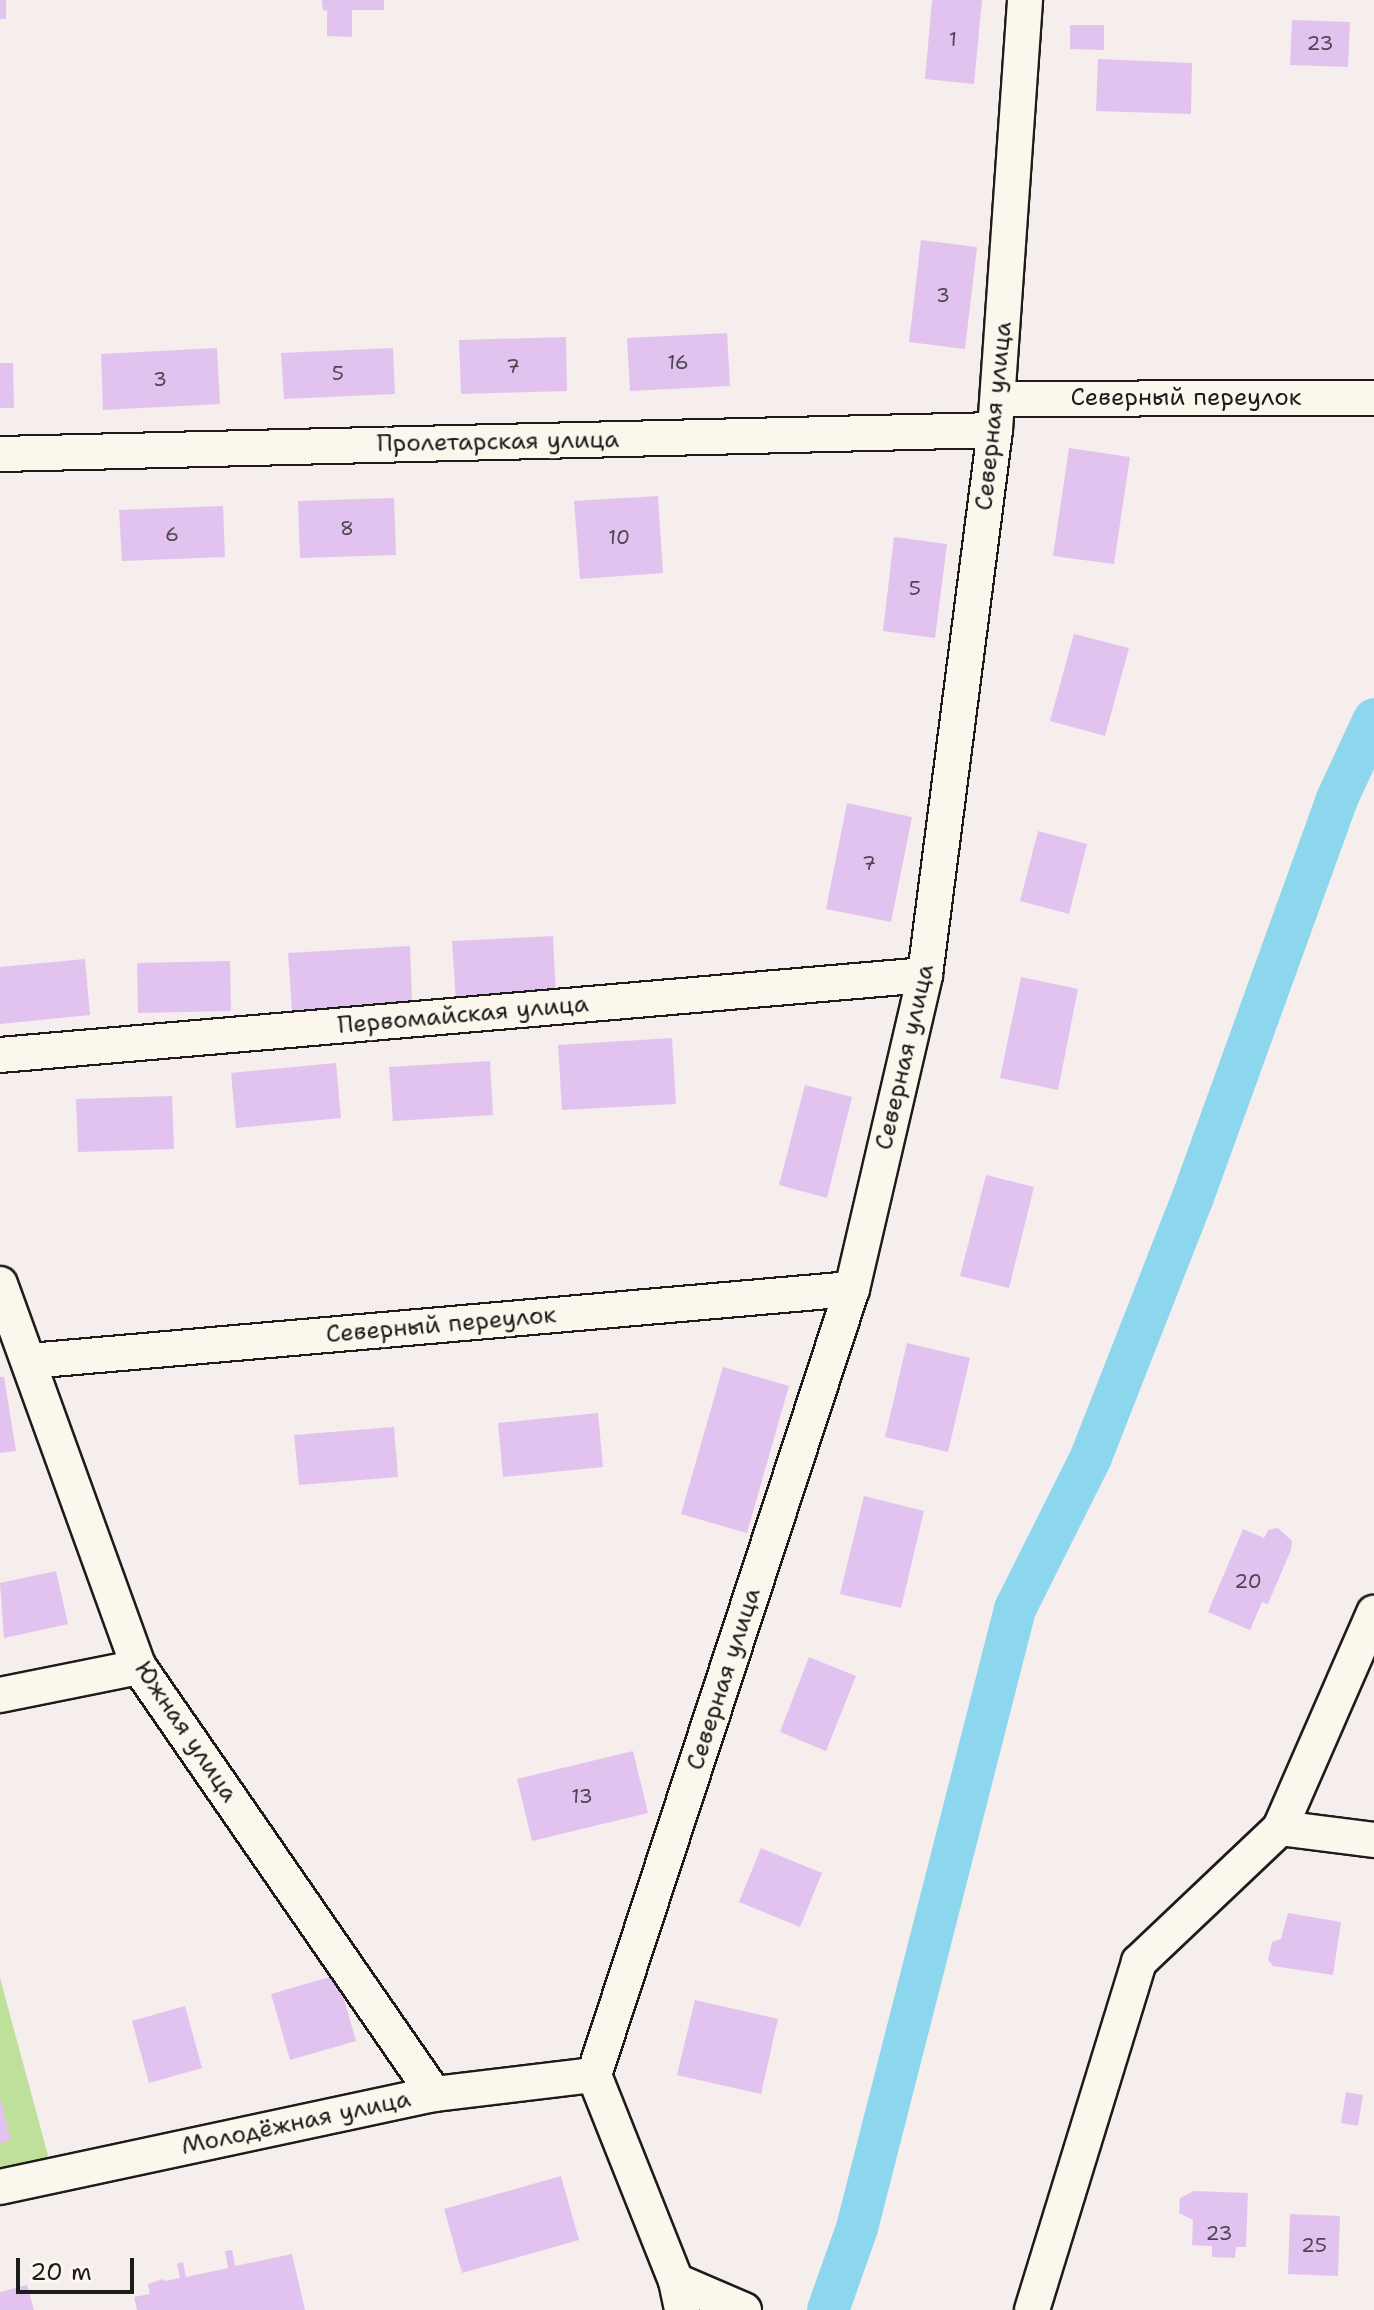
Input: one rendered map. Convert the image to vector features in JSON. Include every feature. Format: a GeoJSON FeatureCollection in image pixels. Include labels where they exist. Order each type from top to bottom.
{"type":"FeatureCollection","features":[{"type":"Feature","properties":{"kind":"street","name":"Северная улица"},"geometry":{"type":"LineString","coordinates":[[594,2075],[852,1289],[925,975],[997,414],[1025,0]]}},
{"type":"Feature","properties":{"kind":"street","name":"Северный переулок"},"geometry":{"type":"LineString","coordinates":[[997,414],[1374,398]]}},
{"type":"Feature","properties":{"kind":"street","name":"Пролетарская улица"},"geometry":{"type":"LineString","coordinates":[[0,454],[997,414]]}},
{"type":"Feature","properties":{"kind":"street","name":"Первомайская улица"},"geometry":{"type":"LineString","coordinates":[[0,1055],[925,975]]}},
{"type":"Feature","properties":{"kind":"street","name":"Южная улица"},"geometry":{"type":"LineString","coordinates":[[0,1284],[139,1667],[434,2094]]}},
{"type":"Feature","properties":{"kind":"street","name":"Северный переулок"},"geometry":{"type":"LineString","coordinates":[[30,1361],[852,1289]]}},
{"type":"Feature","properties":{"kind":"street"},"geometry":{"type":"LineString","coordinates":[[1032,2310],[1139,1962],[1280,1828],[1374,1613]]}},
{"type":"Feature","properties":{"kind":"street"},"geometry":{"type":"LineString","coordinates":[[0,1695],[139,1667]]}},
{"type":"Feature","properties":{"kind":"street"},"geometry":{"type":"LineString","coordinates":[[1280,1828],[1374,1840]]}},
{"type":"Feature","properties":{"kind":"street","name":"Молодёжная улица"},"geometry":{"type":"LineString","coordinates":[[0,2187],[434,2094],[594,2075]]}},
{"type":"Feature","properties":{"kind":"street"},"geometry":{"type":"LineString","coordinates":[[594,2075],[679,2295],[744,2310]]}},
{"type":"Feature","properties":{"kind":"green space"},"geometry":{"type":"Polygon","coordinates":[[[0,1978],[50,2163],[0,2175],[0,1978]]]}},
{"type":"Feature","properties":{"kind":"building"},"geometry":{"type":"Polygon","coordinates":[[[0,0],[6,0],[6,19],[0,19],[0,0]]]}},
{"type":"Feature","properties":{"kind":"building"},"geometry":{"type":"Polygon","coordinates":[[[322,0],[384,0],[384,10],[352,10],[352,37],[327,36],[327,10],[323,11],[322,0]]]}},
{"type":"Feature","properties":{"kind":"building"},"geometry":{"type":"Polygon","coordinates":[[[932,0],[982,0],[974,84],[925,79],[932,0]]]}},
{"type":"Feature","properties":{"kind":"building"},"geometry":{"type":"Polygon","coordinates":[[[1292,20],[1350,22],[1348,67],[1290,65],[1292,20]]]}},
{"type":"Feature","properties":{"kind":"building"},"geometry":{"type":"Polygon","coordinates":[[[1070,25],[1104,25],[1104,50],[1070,49],[1070,25]]]}},
{"type":"Feature","properties":{"kind":"building"},"geometry":{"type":"Polygon","coordinates":[[[1098,59],[1192,63],[1191,114],[1096,111],[1098,59]]]}},
{"type":"Feature","properties":{"kind":"building"},"geometry":{"type":"Polygon","coordinates":[[[921,240],[977,247],[965,349],[909,342],[921,240]]]}},
{"type":"Feature","properties":{"kind":"building"},"geometry":{"type":"Polygon","coordinates":[[[727,333],[730,386],[630,391],[627,338],[727,333]]]}},
{"type":"Feature","properties":{"kind":"building"},"geometry":{"type":"Polygon","coordinates":[[[566,337],[567,391],[461,394],[459,340],[566,337]]]}},
{"type":"Feature","properties":{"kind":"building"},"geometry":{"type":"Polygon","coordinates":[[[217,348],[220,404],[103,410],[101,354],[217,348]]]}},
{"type":"Feature","properties":{"kind":"building"},"geometry":{"type":"Polygon","coordinates":[[[393,348],[395,394],[284,399],[281,353],[393,348]]]}},
{"type":"Feature","properties":{"kind":"building"},"geometry":{"type":"Polygon","coordinates":[[[0,363],[13,363],[14,408],[0,408],[0,363]]]}},
{"type":"Feature","properties":{"kind":"building"},"geometry":{"type":"Polygon","coordinates":[[[1069,448],[1130,457],[1114,564],[1053,556],[1069,448]]]}},
{"type":"Feature","properties":{"kind":"building"},"geometry":{"type":"Polygon","coordinates":[[[658,496],[663,573],[580,579],[574,501],[658,496]]]}},
{"type":"Feature","properties":{"kind":"building"},"geometry":{"type":"Polygon","coordinates":[[[394,498],[396,555],[300,558],[298,501],[394,498]]]}},
{"type":"Feature","properties":{"kind":"building"},"geometry":{"type":"Polygon","coordinates":[[[223,506],[225,557],[122,561],[119,510],[223,506]]]}},
{"type":"Feature","properties":{"kind":"building"},"geometry":{"type":"Polygon","coordinates":[[[894,537],[947,544],[935,638],[883,631],[894,537]]]}},
{"type":"Feature","properties":{"kind":"building"},"geometry":{"type":"Polygon","coordinates":[[[1074,634],[1129,648],[1105,736],[1050,721],[1074,634]]]}},
{"type":"Feature","properties":{"kind":"building"},"geometry":{"type":"Polygon","coordinates":[[[847,803],[912,817],[891,922],[826,909],[847,803]]]}},
{"type":"Feature","properties":{"kind":"building"},"geometry":{"type":"Polygon","coordinates":[[[1038,831],[1087,844],[1069,914],[1020,901],[1038,831]]]}},
{"type":"Feature","properties":{"kind":"building"},"geometry":{"type":"Polygon","coordinates":[[[553,936],[556,997],[456,1002],[452,941],[553,936]]]}},
{"type":"Feature","properties":{"kind":"building"},"geometry":{"type":"Polygon","coordinates":[[[410,946],[412,1005],[292,1011],[288,953],[410,946]]]}},
{"type":"Feature","properties":{"kind":"building"},"geometry":{"type":"Polygon","coordinates":[[[85,959],[90,1015],[0,1024],[0,967],[85,959]]]}},
{"type":"Feature","properties":{"kind":"building"},"geometry":{"type":"Polygon","coordinates":[[[230,961],[231,1011],[138,1013],[137,963],[230,961]]]}},
{"type":"Feature","properties":{"kind":"building"},"geometry":{"type":"Polygon","coordinates":[[[1021,977],[1078,989],[1058,1090],[1000,1078],[1021,977]]]}},
{"type":"Feature","properties":{"kind":"building"},"geometry":{"type":"Polygon","coordinates":[[[672,1038],[676,1104],[562,1110],[558,1045],[672,1038]]]}},
{"type":"Feature","properties":{"kind":"building"},"geometry":{"type":"Polygon","coordinates":[[[490,1061],[493,1115],[393,1121],[389,1067],[490,1061]]]}},
{"type":"Feature","properties":{"kind":"building"},"geometry":{"type":"Polygon","coordinates":[[[336,1063],[341,1118],[236,1128],[231,1073],[336,1063]]]}},
{"type":"Feature","properties":{"kind":"building"},"geometry":{"type":"Polygon","coordinates":[[[805,1085],[852,1097],[827,1198],[779,1185],[805,1085]]]}},
{"type":"Feature","properties":{"kind":"building"},"geometry":{"type":"Polygon","coordinates":[[[172,1096],[174,1149],[78,1152],[76,1099],[172,1096]]]}},
{"type":"Feature","properties":{"kind":"building"},"geometry":{"type":"Polygon","coordinates":[[[986,1175],[1034,1187],[1009,1288],[960,1276],[986,1175]]]}},
{"type":"Feature","properties":{"kind":"building"},"geometry":{"type":"Polygon","coordinates":[[[907,1343],[970,1358],[948,1452],[885,1437],[907,1343]]]}},
{"type":"Feature","properties":{"kind":"building"},"geometry":{"type":"Polygon","coordinates":[[[723,1367],[789,1386],[747,1533],[681,1514],[723,1367]]]}},
{"type":"Feature","properties":{"kind":"building"},"geometry":{"type":"Polygon","coordinates":[[[0,1377],[4,1377],[16,1451],[0,1453],[0,1377]]]}},
{"type":"Feature","properties":{"kind":"building"},"geometry":{"type":"Polygon","coordinates":[[[598,1413],[603,1467],[503,1477],[498,1423],[598,1413]]]}},
{"type":"Feature","properties":{"kind":"building"},"geometry":{"type":"Polygon","coordinates":[[[394,1427],[398,1477],[299,1485],[294,1435],[394,1427]]]}},
{"type":"Feature","properties":{"kind":"building"},"geometry":{"type":"Polygon","coordinates":[[[864,1496],[924,1511],[901,1608],[840,1594],[864,1496]]]}},
{"type":"Feature","properties":{"kind":"building"},"geometry":{"type":"Polygon","coordinates":[[[1278,1528],[1292,1541],[1291,1550],[1268,1604],[1262,1602],[1250,1630],[1208,1612],[1243,1529],[1264,1538],[1268,1530],[1278,1528]]]}},
{"type":"Feature","properties":{"kind":"building"},"geometry":{"type":"Polygon","coordinates":[[[56,1571],[68,1624],[4,1638],[0,1583],[56,1571]]]}},
{"type":"Feature","properties":{"kind":"building"},"geometry":{"type":"Polygon","coordinates":[[[809,1657],[856,1676],[826,1751],[780,1732],[809,1657]]]}},
{"type":"Feature","properties":{"kind":"building"},"geometry":{"type":"Polygon","coordinates":[[[633,1751],[648,1813],[532,1841],[517,1779],[633,1751]]]}},
{"type":"Feature","properties":{"kind":"building"},"geometry":{"type":"Polygon","coordinates":[[[761,1848],[822,1873],[800,1927],[739,1902],[761,1848]]]}},
{"type":"Feature","properties":{"kind":"building"},"geometry":{"type":"Polygon","coordinates":[[[1288,1913],[1341,1922],[1333,1975],[1273,1966],[1268,1960],[1272,1942],[1281,1939],[1288,1913]]]}},
{"type":"Feature","properties":{"kind":"building"},"geometry":{"type":"Polygon","coordinates":[[[337,1975],[356,2041],[290,2060],[271,1994],[337,1975]]]}},
{"type":"Feature","properties":{"kind":"building"},"geometry":{"type":"Polygon","coordinates":[[[695,2000],[778,2019],[761,2094],[677,2075],[695,2000]]]}},
{"type":"Feature","properties":{"kind":"building"},"geometry":{"type":"Polygon","coordinates":[[[185,2006],[202,2068],[149,2083],[132,2021],[185,2006]]]}},
{"type":"Feature","properties":{"kind":"building"},"geometry":{"type":"Polygon","coordinates":[[[1346,2092],[1363,2095],[1358,2126],[1341,2123],[1346,2092]]]}},
{"type":"Feature","properties":{"kind":"building"},"geometry":{"type":"Polygon","coordinates":[[[0,2097],[11,2140],[0,2143],[0,2097]]]}},
{"type":"Feature","properties":{"kind":"building"},"geometry":{"type":"Polygon","coordinates":[[[561,2176],[579,2240],[462,2273],[444,2209],[561,2176]]]}},
{"type":"Feature","properties":{"kind":"building"},"geometry":{"type":"Polygon","coordinates":[[[1194,2191],[1248,2193],[1246,2247],[1236,2247],[1235,2258],[1212,2257],[1212,2246],[1192,2245],[1193,2220],[1179,2213],[1180,2198],[1194,2191]]]}},
{"type":"Feature","properties":{"kind":"building"},"geometry":{"type":"Polygon","coordinates":[[[1290,2214],[1340,2216],[1338,2276],[1288,2274],[1290,2214]]]}},
{"type":"Feature","properties":{"kind":"building"},"geometry":{"type":"Polygon","coordinates":[[[232,2250],[235,2266],[292,2254],[305,2310],[137,2310],[134,2297],[150,2294],[148,2284],[180,2278],[177,2264],[183,2262],[186,2277],[228,2268],[225,2251],[232,2250]]]}},
{"type":"Feature","properties":{"kind":"building"},"geometry":{"type":"Polygon","coordinates":[[[27,2285],[34,2310],[0,2310],[0,2292],[27,2285]]]}},
{"type":"Feature","properties":{"kind":"waterway"},"geometry":{"type":"LineString","coordinates":[[828,2310],[857,2228],[1015,1609],[1091,1457],[1193,1197],[1336,801],[1374,719]]}}]}
